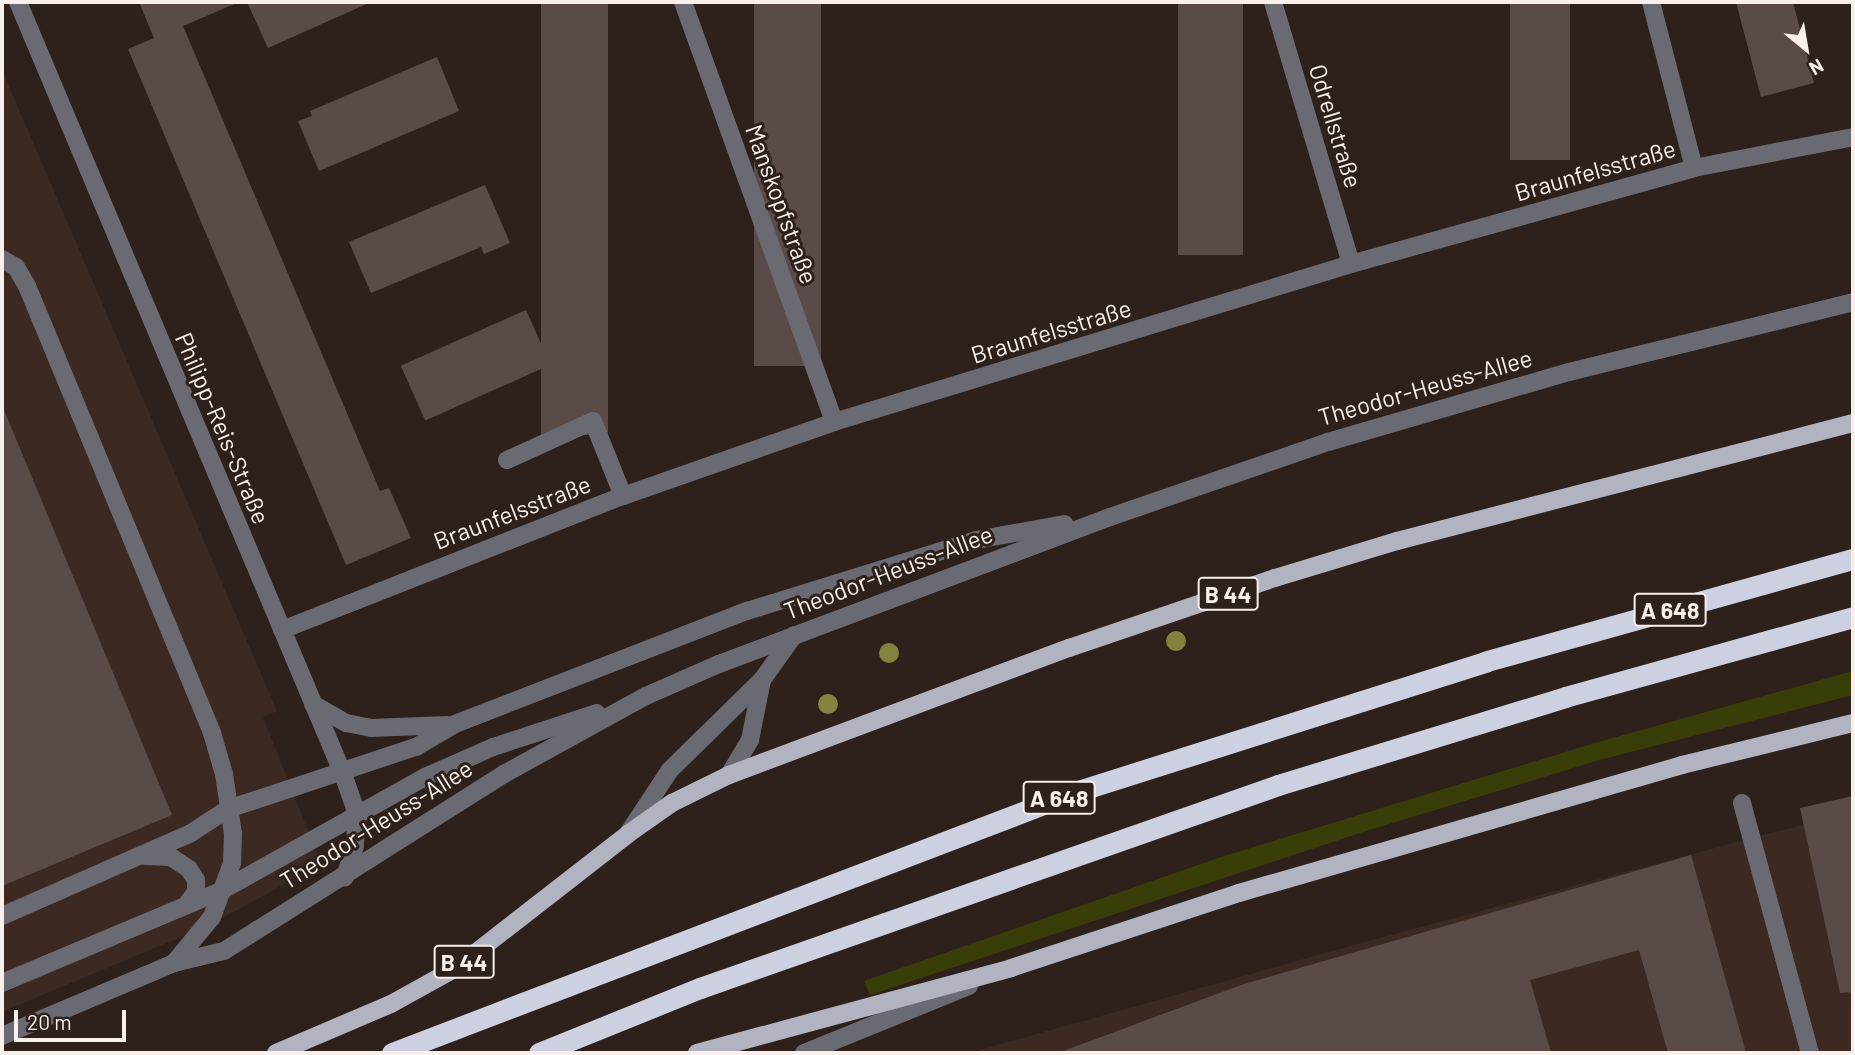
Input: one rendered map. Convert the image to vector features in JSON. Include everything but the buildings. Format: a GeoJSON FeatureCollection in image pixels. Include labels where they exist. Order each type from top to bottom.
{"type":"FeatureCollection","features":[{"type":"Feature","properties":{"kind":"highway","name":"A 648"},"geometry":{"type":"LineString","coordinates":[[392,1053],[1072,793],[1487,661],[1853,559]]}},
{"type":"Feature","properties":{"kind":"highway","name":"A 648"},"geometry":{"type":"LineString","coordinates":[[539,1053],[700,988],[1278,785],[1565,698],[1853,617]]}},
{"type":"Feature","properties":{"kind":"main road","name":"B 44"},"geometry":{"type":"LineString","coordinates":[[276,1053],[391,1004],[456,968],[628,834],[672,803],[729,775],[1069,648],[1287,575],[1450,526],[1853,423]]}},
{"type":"Feature","properties":{"kind":"main road"},"geometry":{"type":"LineString","coordinates":[[697,1053],[1011,968],[1253,889],[1682,765],[1853,723]]}},
{"type":"Feature","properties":{"kind":"street","name":"Philipp-Reis-Straße"},"geometry":{"type":"LineString","coordinates":[[18,2],[343,774],[357,814],[355,846],[345,877]]}},
{"type":"Feature","properties":{"kind":"street","name":"Manskopfstraße"},"geometry":{"type":"LineString","coordinates":[[683,2],[834,422]]}},
{"type":"Feature","properties":{"kind":"street","name":"Odrellstraße"},"geometry":{"type":"LineString","coordinates":[[1273,2],[1352,264]]}},
{"type":"Feature","properties":{"kind":"street"},"geometry":{"type":"LineString","coordinates":[[1651,2],[1694,168]]}},
{"type":"Feature","properties":{"kind":"street","name":"Braunfelsstraße"},"geometry":{"type":"LineString","coordinates":[[282,630],[623,496],[834,422],[1352,264],[1694,168],[1853,137]]}},
{"type":"Feature","properties":{"kind":"street"},"geometry":{"type":"LineString","coordinates":[[2,258],[16,267],[27,286],[202,707],[224,774],[233,834],[232,863],[212,917],[174,963]]}},
{"type":"Feature","properties":{"kind":"street","name":"Theodor-Heuss-Allee"},"geometry":{"type":"LineString","coordinates":[[2,1036],[174,963],[224,951],[345,877],[504,774],[646,696],[794,635],[1110,517],[1328,442],[1569,372],[1853,302]]}},
{"type":"Feature","properties":{"kind":"street"},"geometry":{"type":"LineString","coordinates":[[507,460],[593,421],[623,496]]}},
{"type":"Feature","properties":{"kind":"street"},"geometry":{"type":"LineString","coordinates":[[2,916],[191,833],[228,809],[343,774],[416,747],[455,724],[747,611],[976,540],[1110,517]]}},
{"type":"Feature","properties":{"kind":"street"},"geometry":{"type":"LineString","coordinates":[[628,834],[670,770],[762,680],[794,635]]}},
{"type":"Feature","properties":{"kind":"street"},"geometry":{"type":"LineString","coordinates":[[729,775],[750,740],[762,680]]}},
{"type":"Feature","properties":{"kind":"street"},"geometry":{"type":"LineString","coordinates":[[2,982],[221,891],[357,814],[493,747],[646,696]]}},
{"type":"Feature","properties":{"kind":"street"},"geometry":{"type":"LineString","coordinates":[[313,704],[346,723],[371,728],[455,724]]}},
{"type":"Feature","properties":{"kind":"street"},"geometry":{"type":"LineString","coordinates":[[1742,803],[1810,1053]]}},
{"type":"Feature","properties":{"kind":"street"},"geometry":{"type":"LineString","coordinates":[[142,856],[171,857],[189,869],[196,880],[196,892],[187,904]]}},
{"type":"Feature","properties":{"kind":"street"},"geometry":{"type":"LineString","coordinates":[[804,1053],[1011,968]]}},
{"type":"Feature","properties":{"kind":"shaded area"},"geometry":{"type":"Polygon","coordinates":[[[2,70],[277,711],[263,717],[321,864],[212,924],[2,1012],[2,70]]]}},
{"type":"Feature","properties":{"kind":"shaded area"},"geometry":{"type":"Polygon","coordinates":[[[1853,811],[1853,1053],[969,1053],[1350,946],[1853,811]]]}},
{"type":"Feature","properties":{"kind":"green space"},"geometry":{"type":"Polygon","coordinates":[[[1853,671],[1853,695],[1603,759],[1366,831],[870,995],[864,981],[1224,856],[1595,743],[1853,671]]]}}]}
